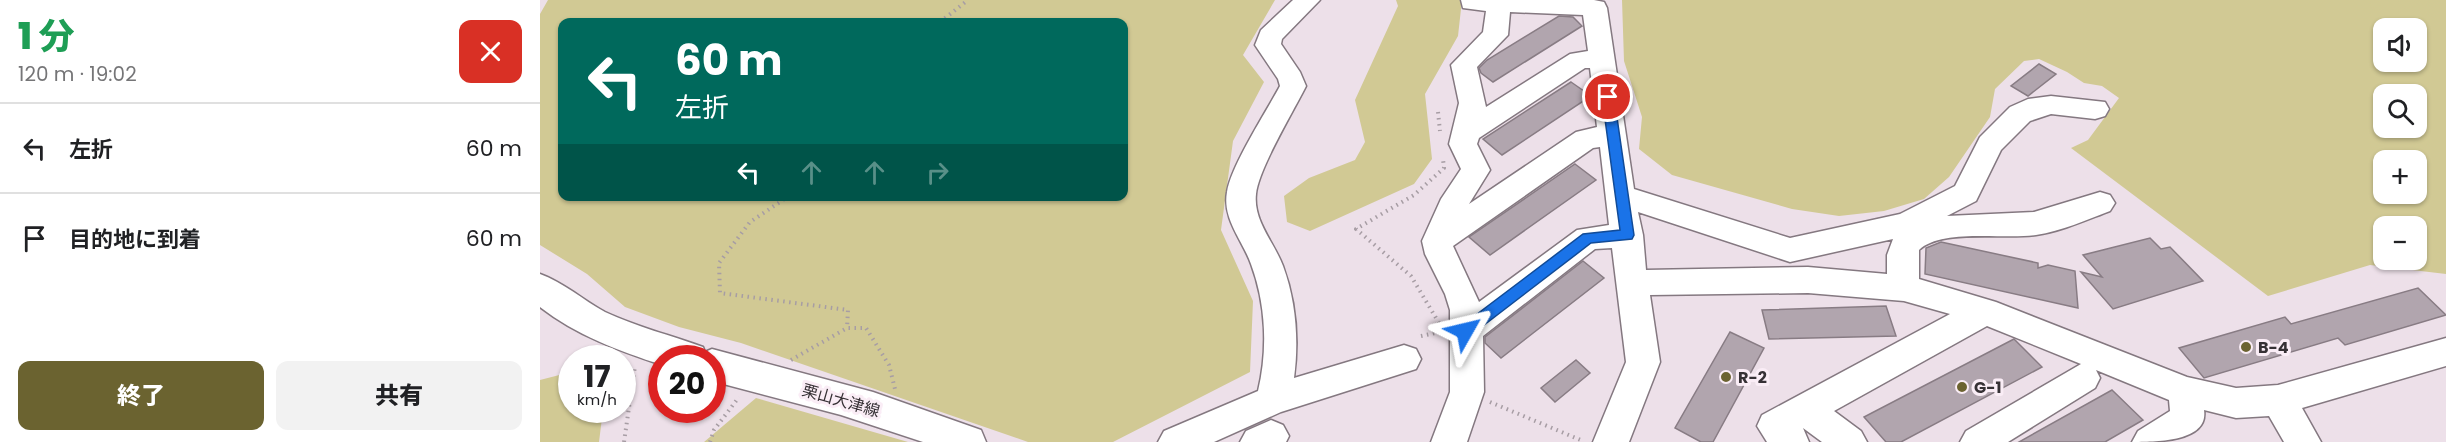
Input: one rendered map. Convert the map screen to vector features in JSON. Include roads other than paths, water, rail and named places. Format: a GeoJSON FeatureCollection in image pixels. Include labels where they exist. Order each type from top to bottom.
{"type":"FeatureCollection","features":[{"type":"Feature","properties":{"kind":"main road"},"geometry":{"type":"LineString","coordinates":[[540,288],[561,305],[648,347]]}},
{"type":"Feature","properties":{"kind":"main road","name":"栗山大津線"},"geometry":{"type":"LineString","coordinates":[[726,369],[895,415],[934,427],[967,442]]}},
{"type":"Feature","properties":{"kind":"street"},"geometry":{"type":"LineString","coordinates":[[1273,400],[1279,380],[1280,310],[1266,264],[1243,221],[1241,190],[1293,86],[1291,78],[1268,45],[1270,36],[1308,0]]}},
{"type":"Feature","properties":{"kind":"street"},"geometry":{"type":"LineString","coordinates":[[1449,442],[1467,392],[1455,331],[1466,310],[1461,294],[1440,254],[1437,241],[1450,207],[1476,170],[1463,144],[1473,100],[1463,74],[1464,65],[1495,35],[1486,3],[1595,8],[1644,362],[1611,442]]}},
{"type":"Feature","properties":{"kind":"street"},"geometry":{"type":"LineString","coordinates":[[1467,132],[1579,60],[1602,59]]}},
{"type":"Feature","properties":{"kind":"street"},"geometry":{"type":"LineString","coordinates":[[1622,196],[1790,250],[1907,224],[1965,192],[1990,144],[2020,114],[2038,106],[2052,105],[2095,109]]}},
{"type":"Feature","properties":{"kind":"street"},"geometry":{"type":"LineString","coordinates":[[1437,241],[1586,139],[1613,135]]}},
{"type":"Feature","properties":{"kind":"street"},"geometry":{"type":"LineString","coordinates":[[1904,288],[1902,252],[1909,240],[1927,231],[2034,224],[2066,216],[2100,203]]}},
{"type":"Feature","properties":{"kind":"street"},"geometry":{"type":"LineString","coordinates":[[1455,331],[1588,238],[1628,235]]}},
{"type":"Feature","properties":{"kind":"street"},"geometry":{"type":"LineString","coordinates":[[1634,283],[1808,280],[1904,288],[1985,311],[2185,391],[2236,403],[2278,400],[2446,352]]}},
{"type":"Feature","properties":{"kind":"street"},"geometry":{"type":"LineString","coordinates":[[1783,434],[1804,410],[1985,311]]}},
{"type":"Feature","properties":{"kind":"street"},"geometry":{"type":"LineString","coordinates":[[1176,442],[1273,400],[1412,347]]}},
{"type":"Feature","properties":{"kind":"street"},"geometry":{"type":"LineString","coordinates":[[1978,442],[2083,378]]}},
{"type":"Feature","properties":{"kind":"street"},"geometry":{"type":"LineString","coordinates":[[2150,442],[2188,418],[2185,391]]}},
{"type":"Feature","properties":{"kind":"street"},"geometry":{"type":"LineString","coordinates":[[2278,400],[2303,442]]}},
{"type":"Feature","properties":{"kind":"street"},"geometry":{"type":"LineString","coordinates":[[1804,410],[1849,442]]}},
{"type":"Feature","properties":{"kind":"place","name":"B-4"},"geometry":{"type":"Point","coordinates":[2246,347]}},
{"type":"Feature","properties":{"kind":"place","name":"R-2"},"geometry":{"type":"Point","coordinates":[1726,377]}},
{"type":"Feature","properties":{"kind":"place","name":"G-1"},"geometry":{"type":"Point","coordinates":[1962,387]}}]}
